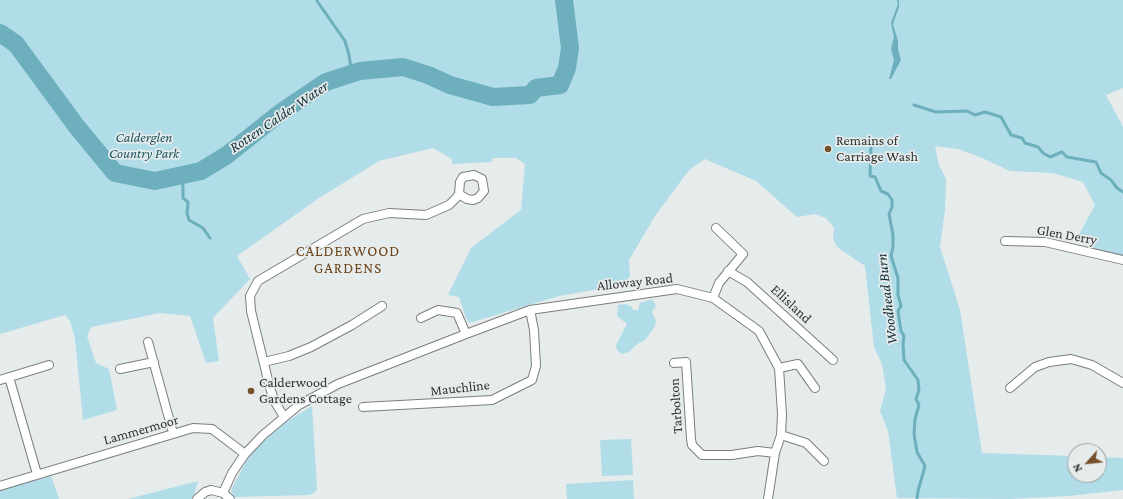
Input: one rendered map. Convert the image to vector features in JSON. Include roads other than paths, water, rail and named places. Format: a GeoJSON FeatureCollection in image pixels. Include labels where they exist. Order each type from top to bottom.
{"type":"FeatureCollection","features":[{"type":"Feature","properties":{"kind":"street"},"geometry":{"type":"LineString","coordinates":[[284,417],[275,402],[270,388],[251,310],[250,296],[258,281],[363,219],[390,213],[426,215],[449,205],[459,194]]}},
{"type":"Feature","properties":{"kind":"street"},"geometry":{"type":"LineString","coordinates":[[713,298],[719,283],[743,254],[716,228]]}},
{"type":"Feature","properties":{"kind":"street","name":"Glen Derry"},"geometry":{"type":"LineString","coordinates":[[1005,241],[1045,242],[1123,260]]}},
{"type":"Feature","properties":{"kind":"street","name":"Ellisland"},"geometry":{"type":"LineString","coordinates":[[728,271],[747,282],[833,360]]}},
{"type":"Feature","properties":{"kind":"street","name":"Alloway Road"},"geometry":{"type":"LineString","coordinates":[[223,493],[232,473],[245,454],[284,417],[299,405],[338,384],[530,310],[677,289],[713,298],[759,331],[779,368],[782,414],[781,435],[775,453],[768,499]]}},
{"type":"Feature","properties":{"kind":"street"},"geometry":{"type":"LineString","coordinates":[[264,362],[289,356],[311,347],[352,325],[382,306]]}},
{"type":"Feature","properties":{"kind":"street"},"geometry":{"type":"LineString","coordinates":[[421,318],[438,310],[457,313],[466,334]]}},
{"type":"Feature","properties":{"kind":"street","name":"Mauchline"},"geometry":{"type":"LineString","coordinates":[[363,407],[492,400],[532,380],[536,366],[534,330],[530,310]]}},
{"type":"Feature","properties":{"kind":"street"},"geometry":{"type":"LineString","coordinates":[[148,342],[173,433]]}},
{"type":"Feature","properties":{"kind":"street"},"geometry":{"type":"LineString","coordinates":[[1010,388],[1035,367],[1049,362],[1071,359],[1092,366],[1123,383]]}},
{"type":"Feature","properties":{"kind":"street"},"geometry":{"type":"LineString","coordinates":[[120,369],[154,362]]}},
{"type":"Feature","properties":{"kind":"street","name":"Tarbolton"},"geometry":{"type":"LineString","coordinates":[[674,363],[686,362],[692,445],[702,455],[732,455],[758,451],[775,453]]}},
{"type":"Feature","properties":{"kind":"street"},"geometry":{"type":"LineString","coordinates":[[779,368],[798,364],[815,388]]}},
{"type":"Feature","properties":{"kind":"street"},"geometry":{"type":"LineString","coordinates":[[0,380],[49,365]]}},
{"type":"Feature","properties":{"kind":"street"},"geometry":{"type":"LineString","coordinates":[[9,377],[37,474]]}},
{"type":"Feature","properties":{"kind":"street","name":"Lammermoor"},"geometry":{"type":"LineString","coordinates":[[0,486],[193,428],[212,429],[245,454]]}},
{"type":"Feature","properties":{"kind":"street"},"geometry":{"type":"LineString","coordinates":[[781,435],[806,443],[824,461]]}},
{"type":"Feature","properties":{"kind":"street"},"geometry":{"type":"LineString","coordinates":[[197,499],[205,492],[211,490],[223,493],[230,499]]}},
{"type":"Feature","properties":{"kind":"waterway","name":"Rotten Calder Water"},"geometry":{"type":"LineString","coordinates":[[0,33],[16,44],[77,127],[115,173],[155,181],[201,171],[227,155],[280,113],[326,82],[360,71],[403,67],[428,75],[450,85],[493,97],[530,95],[536,88],[560,85],[567,68],[570,48],[564,0]]}},
{"type":"Feature","properties":{"kind":"waterway"},"geometry":{"type":"LineString","coordinates":[[317,1],[345,41],[352,74]]}},
{"type":"Feature","properties":{"kind":"waterway"},"geometry":{"type":"LineString","coordinates":[[914,105],[936,112],[967,111],[975,115],[985,112],[1001,117],[1011,135],[1022,138],[1025,143],[1038,147],[1043,153],[1050,157],[1062,152],[1067,157],[1096,162],[1101,173],[1111,180],[1117,188],[1123,192]]}},
{"type":"Feature","properties":{"kind":"waterway","name":"Woodhead Burn"},"geometry":{"type":"LineString","coordinates":[[871,147],[870,176],[875,177],[881,191],[888,194],[892,200],[892,207],[889,214],[893,235],[891,256],[898,278],[898,295],[901,306],[898,311],[901,331],[904,336],[904,360],[918,380],[919,390],[916,399],[919,405],[915,419],[914,434],[917,452],[925,466],[917,499]]}},
{"type":"Feature","properties":{"kind":"waterway"},"geometry":{"type":"LineString","coordinates":[[179,176],[183,186],[183,198],[188,202],[187,213],[189,220],[203,228],[210,238]]}},
{"type":"Feature","properties":{"kind":"place","name":"Remains of Carriage Wash"},"geometry":{"type":"Point","coordinates":[828,149]}},
{"type":"Feature","properties":{"kind":"place","name":"Calderwood Gardens Cottage"},"geometry":{"type":"Point","coordinates":[251,391]}},
{"type":"Feature","properties":{"kind":"district","name":"CALDERWOOD GARDENS"},"geometry":{"type":"Point","coordinates":[348,260]}},
{"type":"Feature","properties":{"kind":"park label","name":"Calderglen Country Park"},"geometry":{"type":"Point","coordinates":[144,146]}}]}
